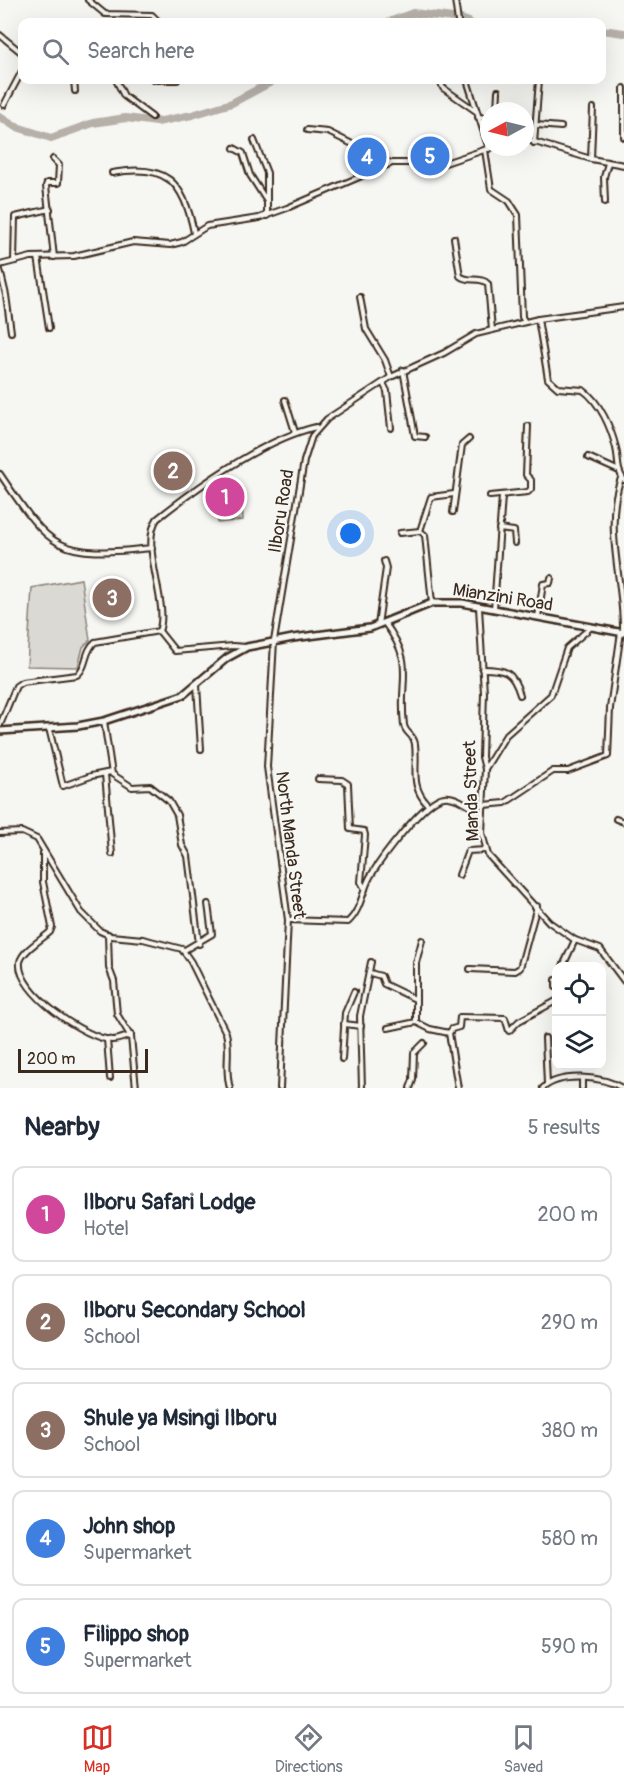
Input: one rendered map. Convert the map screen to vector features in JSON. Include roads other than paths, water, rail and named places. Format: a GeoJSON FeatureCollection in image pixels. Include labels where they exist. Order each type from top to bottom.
{"type":"FeatureCollection","features":[{"type":"Feature","properties":{"kind":"street"},"geometry":{"type":"LineString","coordinates":[[88,0],[105,14],[152,15],[155,18]]}},
{"type":"Feature","properties":{"kind":"street"},"geometry":{"type":"LineString","coordinates":[[455,0],[457,18]]}},
{"type":"Feature","properties":{"kind":"street"},"geometry":{"type":"LineString","coordinates":[[0,34],[18,50]]}},
{"type":"Feature","properties":{"kind":"street"},"geometry":{"type":"LineString","coordinates":[[4,105],[18,79]]}},
{"type":"Feature","properties":{"kind":"street"},"geometry":{"type":"LineString","coordinates":[[74,84],[75,91]]}},
{"type":"Feature","properties":{"kind":"street"},"geometry":{"type":"LineString","coordinates":[[119,84],[124,96],[152,117]]}},
{"type":"Feature","properties":{"kind":"street"},"geometry":{"type":"LineString","coordinates":[[441,84],[443,88],[476,111]]}},
{"type":"Feature","properties":{"kind":"street"},"geometry":{"type":"LineString","coordinates":[[468,84],[480,123]]}},
{"type":"Feature","properties":{"kind":"street"},"geometry":{"type":"LineString","coordinates":[[539,84],[534,143],[591,159],[624,165]]}},
{"type":"Feature","properties":{"kind":"street"},"geometry":{"type":"LineString","coordinates":[[624,88],[624,137]]}},
{"type":"Feature","properties":{"kind":"street"},"geometry":{"type":"LineString","coordinates":[[497,102],[498,91]]}},
{"type":"Feature","properties":{"kind":"street"},"geometry":{"type":"LineString","coordinates":[[591,159],[593,108]]}},
{"type":"Feature","properties":{"kind":"street"},"geometry":{"type":"LineString","coordinates":[[537,125],[561,127]]}},
{"type":"Feature","properties":{"kind":"street"},"geometry":{"type":"LineString","coordinates":[[307,130],[328,132],[392,163]]}},
{"type":"Feature","properties":{"kind":"street"},"geometry":{"type":"LineString","coordinates":[[254,140],[267,173],[267,216]]}},
{"type":"Feature","properties":{"kind":"street"},"geometry":{"type":"LineString","coordinates":[[234,148],[243,153],[250,175],[267,200]]}},
{"type":"Feature","properties":{"kind":"street"},"geometry":{"type":"LineString","coordinates":[[11,332],[0,267],[14,261],[38,257],[74,256],[133,242],[170,245],[182,242],[194,233],[216,223],[267,216],[392,163],[445,163],[480,152]]}},
{"type":"Feature","properties":{"kind":"street"},"geometry":{"type":"LineString","coordinates":[[489,156],[491,189],[510,201],[518,215],[522,317],[525,322]]}},
{"type":"Feature","properties":{"kind":"street"},"geometry":{"type":"LineString","coordinates":[[53,159],[59,165],[58,181],[46,184],[54,257]]}},
{"type":"Feature","properties":{"kind":"street"},"geometry":{"type":"LineString","coordinates":[[605,202],[604,177],[608,163]]}},
{"type":"Feature","properties":{"kind":"street"},"geometry":{"type":"LineString","coordinates":[[112,173],[134,169],[159,172],[182,192],[194,233]]}},
{"type":"Feature","properties":{"kind":"street"},"geometry":{"type":"LineString","coordinates":[[14,261],[15,217],[50,208]]}},
{"type":"Feature","properties":{"kind":"street"},"geometry":{"type":"LineString","coordinates":[[454,238],[461,278],[483,280],[488,284],[492,330]]}},
{"type":"Feature","properties":{"kind":"street"},"geometry":{"type":"LineString","coordinates":[[38,257],[49,328]]}},
{"type":"Feature","properties":{"kind":"street"},"geometry":{"type":"LineString","coordinates":[[360,297],[366,329],[385,360],[391,377]]}},
{"type":"Feature","properties":{"kind":"street"},"geometry":{"type":"LineString","coordinates":[[247,647],[233,646],[178,652],[173,650],[159,631],[161,619],[152,548],[153,525],[157,519],[228,469],[295,432],[318,427],[391,377],[444,353],[476,334],[538,319],[624,307]]}},
{"type":"Feature","properties":{"kind":"street"},"geometry":{"type":"LineString","coordinates":[[538,319],[548,379],[558,388],[583,390],[594,401],[612,436],[617,470]]}},
{"type":"Feature","properties":{"kind":"street"},"geometry":{"type":"LineString","coordinates":[[404,370],[415,436],[425,437]]}},
{"type":"Feature","properties":{"kind":"street"},"geometry":{"type":"LineString","coordinates":[[383,383],[387,391],[391,428]]}},
{"type":"Feature","properties":{"kind":"street"},"geometry":{"type":"LineString","coordinates":[[285,400],[295,432]]}},
{"type":"Feature","properties":{"kind":"street"},"geometry":{"type":"LineString","coordinates":[[490,496],[528,492],[531,489],[531,480],[526,475],[528,426]]}},
{"type":"Feature","properties":{"kind":"street","name":"Ilboru Road"},"geometry":{"type":"LineString","coordinates":[[274,641],[304,461],[318,427]]}},
{"type":"Feature","properties":{"kind":"street"},"geometry":{"type":"LineString","coordinates":[[453,512],[462,444],[469,439]]}},
{"type":"Feature","properties":{"kind":"street"},"geometry":{"type":"LineString","coordinates":[[484,805],[505,803],[553,771],[567,771],[608,756],[610,708],[623,633],[614,522],[615,501],[623,478],[617,470],[588,457]]}},
{"type":"Feature","properties":{"kind":"street"},"geometry":{"type":"LineString","coordinates":[[0,474],[32,521],[57,543],[73,549],[101,552],[152,548]]}},
{"type":"Feature","properties":{"kind":"street"},"geometry":{"type":"LineString","coordinates":[[432,603],[426,541],[420,531],[431,497],[454,494]]}},
{"type":"Feature","properties":{"kind":"street"},"geometry":{"type":"LineString","coordinates":[[494,610],[502,496]]}},
{"type":"Feature","properties":{"kind":"street"},"geometry":{"type":"LineString","coordinates":[[499,529],[513,529],[515,543]]}},
{"type":"Feature","properties":{"kind":"street"},"geometry":{"type":"LineString","coordinates":[[399,533],[420,531]]}},
{"type":"Feature","properties":{"kind":"street"},"geometry":{"type":"LineString","coordinates":[[384,561],[386,568],[381,623],[398,641],[404,655],[404,725],[415,740],[416,792],[428,805]]}},
{"type":"Feature","properties":{"kind":"street"},"geometry":{"type":"LineString","coordinates":[[538,617],[543,584],[550,583],[551,578]]}},
{"type":"Feature","properties":{"kind":"street","name":"Mianzini Road"},"geometry":{"type":"LineString","coordinates":[[274,641],[357,631],[432,603],[462,603],[623,633]]}},
{"type":"Feature","properties":{"kind":"street","name":"Manda Street"},"geometry":{"type":"LineString","coordinates":[[479,607],[482,757],[485,770],[484,805],[481,813],[486,850],[493,863],[537,906],[549,922],[575,940],[600,948],[624,981]]}},
{"type":"Feature","properties":{"kind":"street"},"geometry":{"type":"LineString","coordinates":[[485,770],[506,735],[551,694],[567,648],[590,628]]}},
{"type":"Feature","properties":{"kind":"street"},"geometry":{"type":"LineString","coordinates":[[0,725],[18,684],[78,675],[83,669],[89,647],[95,642],[159,631]]}},
{"type":"Feature","properties":{"kind":"street"},"geometry":{"type":"LineString","coordinates":[[0,731],[104,721],[183,695],[227,658],[247,647],[274,641]]}},
{"type":"Feature","properties":{"kind":"street","name":"North Manda Street"},"geometry":{"type":"LineString","coordinates":[[274,641],[268,781],[288,920],[280,1088]]}},
{"type":"Feature","properties":{"kind":"street"},"geometry":{"type":"LineString","coordinates":[[482,669],[502,669],[516,683],[520,695]]}},
{"type":"Feature","properties":{"kind":"street"},"geometry":{"type":"LineString","coordinates":[[197,685],[201,749]]}},
{"type":"Feature","properties":{"kind":"street"},"geometry":{"type":"LineString","coordinates":[[104,721],[111,772],[132,787],[150,786],[174,808],[182,845],[188,856],[199,944]]}},
{"type":"Feature","properties":{"kind":"street"},"geometry":{"type":"LineString","coordinates":[[49,728],[63,786],[111,772]]}},
{"type":"Feature","properties":{"kind":"street"},"geometry":{"type":"LineString","coordinates":[[105,774],[112,854]]}},
{"type":"Feature","properties":{"kind":"street"},"geometry":{"type":"LineString","coordinates":[[318,779],[342,780],[348,784],[350,829],[364,831],[365,835],[361,878],[365,889]]}},
{"type":"Feature","properties":{"kind":"street"},"geometry":{"type":"LineString","coordinates":[[288,920],[348,922],[362,901],[365,889],[384,856],[428,805],[436,799],[449,797],[481,813]]}},
{"type":"Feature","properties":{"kind":"street"},"geometry":{"type":"LineString","coordinates":[[616,819],[624,822]]}},
{"type":"Feature","properties":{"kind":"street"},"geometry":{"type":"LineString","coordinates":[[0,832],[27,833],[37,839],[81,912],[92,924],[108,934],[173,945],[183,951],[226,1033],[228,1045],[226,1071],[230,1088]]}},
{"type":"Feature","properties":{"kind":"street"},"geometry":{"type":"LineString","coordinates":[[459,875],[468,851],[486,850]]}},
{"type":"Feature","properties":{"kind":"street"},"geometry":{"type":"LineString","coordinates":[[44,851],[43,882],[52,927],[50,932],[22,957],[21,969],[43,1003],[56,1014],[107,1039],[130,1035]]}},
{"type":"Feature","properties":{"kind":"street"},"geometry":{"type":"LineString","coordinates":[[183,951],[199,944],[212,932],[208,904]]}},
{"type":"Feature","properties":{"kind":"street"},"geometry":{"type":"LineString","coordinates":[[470,969],[515,971],[520,968],[537,906]]}},
{"type":"Feature","properties":{"kind":"street"},"geometry":{"type":"LineString","coordinates":[[108,934],[108,963],[114,981],[117,1014],[130,1035],[136,1088]]}},
{"type":"Feature","properties":{"kind":"street"},"geometry":{"type":"LineString","coordinates":[[416,1022],[416,963],[422,940]]}},
{"type":"Feature","properties":{"kind":"street"},"geometry":{"type":"LineString","coordinates":[[565,962],[575,940]]}},
{"type":"Feature","properties":{"kind":"street"},"geometry":{"type":"LineString","coordinates":[[362,1088],[360,1016],[371,962]]}},
{"type":"Feature","properties":{"kind":"street"},"geometry":{"type":"LineString","coordinates":[[370,973],[381,976],[384,984],[415,999]]}},
{"type":"Feature","properties":{"kind":"street"},"geometry":{"type":"LineString","coordinates":[[342,1059],[345,1013],[354,992]]}},
{"type":"Feature","properties":{"kind":"street"},"geometry":{"type":"LineString","coordinates":[[458,1088],[450,1033],[452,1029],[459,1028],[460,1017],[506,1018],[509,1031],[519,1021],[552,1003]]}},
{"type":"Feature","properties":{"kind":"street"},"geometry":{"type":"LineString","coordinates":[[388,1028],[416,1022],[430,1029],[450,1033]]}},
{"type":"Feature","properties":{"kind":"street"},"geometry":{"type":"LineString","coordinates":[[344,1024],[361,1026]]}},
{"type":"Feature","properties":{"kind":"street"},"geometry":{"type":"LineString","coordinates":[[545,1038],[545,1086],[582,1079],[610,1081],[622,1088]]}},
{"type":"Feature","properties":{"kind":"street"},"geometry":{"type":"LineString","coordinates":[[107,1039],[110,1078]]}},
{"type":"Feature","properties":{"kind":"street"},"geometry":{"type":"LineString","coordinates":[[410,1088],[414,1052],[424,1043]]}},
{"type":"Feature","properties":{"kind":"street"},"geometry":{"type":"LineString","coordinates":[[582,1079],[582,1088]]}},
{"type":"Feature","properties":{"kind":"waterway"},"geometry":{"type":"LineString","coordinates":[[400,18],[413,13],[453,18]]}},
{"type":"Feature","properties":{"kind":"waterway"},"geometry":{"type":"LineString","coordinates":[[606,31],[624,33]]}},
{"type":"Feature","properties":{"kind":"waterway"},"geometry":{"type":"LineString","coordinates":[[0,117],[14,126],[51,138],[93,123],[126,118],[157,122],[192,115],[232,103],[268,84]]}},
{"type":"Feature","properties":{"kind":"place","name":"Filippo shop"},"geometry":{"type":"Point","coordinates":[430,156]}},
{"type":"Feature","properties":{"kind":"place","name":"John shop"},"geometry":{"type":"Point","coordinates":[367,157]}},
{"type":"Feature","properties":{"kind":"place","name":"Ilboru Secondary School"},"geometry":{"type":"Point","coordinates":[173,471]}},
{"type":"Feature","properties":{"kind":"place","name":"Ilboru Safari Lodge"},"geometry":{"type":"Point","coordinates":[225,497]}},
{"type":"Feature","properties":{"kind":"place","name":"Shule ya Msingi Ilboru"},"geometry":{"type":"Point","coordinates":[112,598]}}]}
